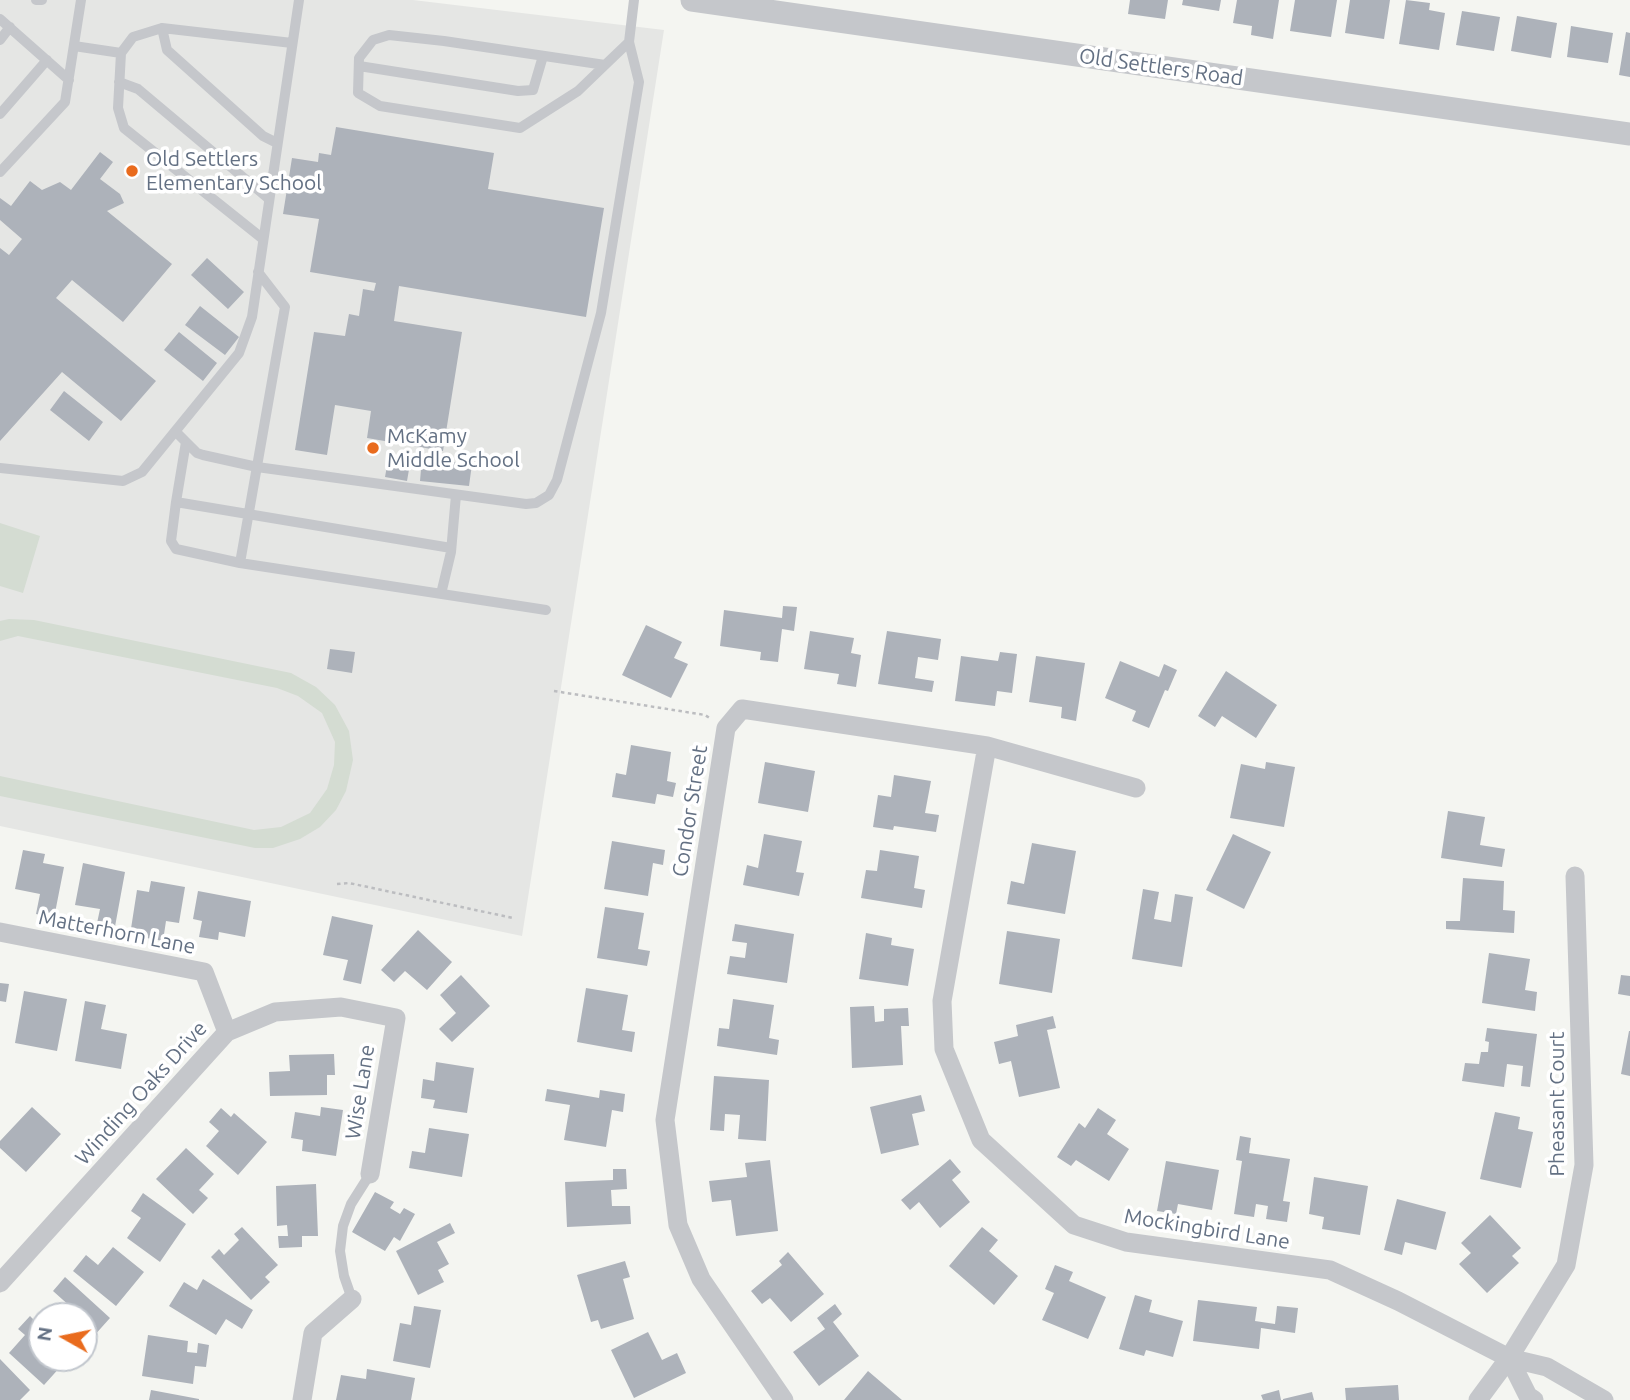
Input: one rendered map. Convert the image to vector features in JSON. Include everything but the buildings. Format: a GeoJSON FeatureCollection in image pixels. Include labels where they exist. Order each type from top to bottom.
{"type":"FeatureCollection","features":[{"type":"Feature","properties":{"kind":"street","name":"Old Settlers Road"},"geometry":{"type":"LineString","coordinates":[[692,0],[1630,134]]}},
{"type":"Feature","properties":{"kind":"street","name":"Condor Street"},"geometry":{"type":"LineString","coordinates":[[784,1400],[701,1279],[678,1225],[665,1120],[726,727],[742,709],[987,746],[1136,788]]}},
{"type":"Feature","properties":{"kind":"street","name":"Mockingbird Lane"},"geometry":{"type":"LineString","coordinates":[[987,746],[942,1001],[944,1049],[981,1140],[1074,1225],[1126,1242],[1330,1270],[1398,1301],[1509,1358],[1547,1367],[1604,1400]]}},
{"type":"Feature","properties":{"kind":"street","name":"Pheasant Court"},"geometry":{"type":"LineString","coordinates":[[1478,1400],[1509,1358],[1566,1265],[1584,1165],[1575,876]]}},
{"type":"Feature","properties":{"kind":"street","name":"Matterhorn Lane"},"geometry":{"type":"LineString","coordinates":[[0,932],[204,972],[227,1032]]}},
{"type":"Feature","properties":{"kind":"street","name":"Winding Oaks Drive"},"geometry":{"type":"LineString","coordinates":[[0,1283],[227,1032],[275,1012],[341,1007],[396,1018]]}},
{"type":"Feature","properties":{"kind":"street","name":"Wise Lane"},"geometry":{"type":"LineString","coordinates":[[370,1174],[396,1018]]}},
{"type":"Feature","properties":{"kind":"street"},"geometry":{"type":"LineString","coordinates":[[302,1400],[313,1333],[352,1300]]}},
{"type":"Feature","properties":{"kind":"street"},"geometry":{"type":"LineString","coordinates":[[1509,1358],[1528,1396],[1534,1400]]}},
{"type":"Feature","properties":{"kind":"lane"},"geometry":{"type":"LineString","coordinates":[[36,0],[42,0]]}},
{"type":"Feature","properties":{"kind":"lane"},"geometry":{"type":"LineString","coordinates":[[0,172],[65,102],[81,0]]}},
{"type":"Feature","properties":{"kind":"lane"},"geometry":{"type":"LineString","coordinates":[[0,468],[123,481],[142,471],[239,354],[252,317],[299,0]]}},
{"type":"Feature","properties":{"kind":"lane"},"geometry":{"type":"LineString","coordinates":[[176,432],[203,456],[257,467],[526,504],[536,503],[549,495],[557,480],[601,313],[639,82],[629,42],[634,0]]}},
{"type":"Feature","properties":{"kind":"lane"},"geometry":{"type":"LineString","coordinates":[[0,19],[69,80]]}},
{"type":"Feature","properties":{"kind":"lane"},"geometry":{"type":"LineString","coordinates":[[0,40],[10,27]]}},
{"type":"Feature","properties":{"kind":"lane"},"geometry":{"type":"LineString","coordinates":[[263,239],[124,128],[118,108],[121,53],[133,37],[162,27],[292,43]]}},
{"type":"Feature","properties":{"kind":"lane"},"geometry":{"type":"LineString","coordinates":[[162,27],[167,50],[263,136],[277,143]]}},
{"type":"Feature","properties":{"kind":"lane"},"geometry":{"type":"LineString","coordinates":[[605,65],[389,35],[373,40],[359,58],[358,93],[380,106],[520,128],[578,90],[605,65],[629,42]]}},
{"type":"Feature","properties":{"kind":"lane"},"geometry":{"type":"LineString","coordinates":[[74,46],[121,53]]}},
{"type":"Feature","properties":{"kind":"lane"},"geometry":{"type":"LineString","coordinates":[[359,66],[519,91],[533,90],[543,56]]}},
{"type":"Feature","properties":{"kind":"lane"},"geometry":{"type":"LineString","coordinates":[[0,114],[47,60]]}},
{"type":"Feature","properties":{"kind":"lane"},"geometry":{"type":"LineString","coordinates":[[119,82],[138,89],[269,199]]}},
{"type":"Feature","properties":{"kind":"lane"},"geometry":{"type":"LineString","coordinates":[[240,563],[285,307],[258,272]]}},
{"type":"Feature","properties":{"kind":"lane"},"geometry":{"type":"LineString","coordinates":[[186,442],[171,533],[171,541],[176,549],[240,563],[546,610]]}},
{"type":"Feature","properties":{"kind":"lane"},"geometry":{"type":"LineString","coordinates":[[441,594],[451,548],[456,495]]}},
{"type":"Feature","properties":{"kind":"lane"},"geometry":{"type":"LineString","coordinates":[[176,502],[451,548]]}},
{"type":"Feature","properties":{"kind":"lane"},"geometry":{"type":"LineString","coordinates":[[352,1300],[340,1251],[343,1226],[351,1204],[370,1174]]}},
{"type":"Feature","properties":{"kind":"path"},"geometry":{"type":"LineString","coordinates":[[554,691],[705,715],[726,727]]}},
{"type":"Feature","properties":{"kind":"path"},"geometry":{"type":"LineString","coordinates":[[337,884],[349,883],[513,918]]}},
{"type":"Feature","properties":{"kind":"shaded area","name":"McKamy Middle School"},"geometry":{"type":"Polygon","coordinates":[[[0,0],[413,0],[664,30],[522,936],[0,826],[0,0]]]}},
{"type":"Feature","properties":{"kind":"shaded area"},"geometry":{"type":"Polygon","coordinates":[[[0,523],[40,536],[23,593],[0,586],[0,523]]]}},
{"type":"Feature","properties":{"kind":"shaded area"},"geometry":{"type":"Polygon","coordinates":[[[34,620],[291,673],[316,687],[335,705],[349,731],[353,760],[346,791],[336,810],[320,827],[300,839],[273,848],[255,848],[0,796],[0,776],[254,830],[281,827],[310,813],[327,789],[334,765],[335,742],[322,713],[298,696],[277,688],[18,636],[0,641],[0,621],[34,620]]]}},
{"type":"Feature","properties":{"kind":"place","name":"Old Settlers Elementary School"},"geometry":{"type":"Point","coordinates":[132,171]}},
{"type":"Feature","properties":{"kind":"place","name":"McKamy Middle School"},"geometry":{"type":"Point","coordinates":[373,448]}}]}
